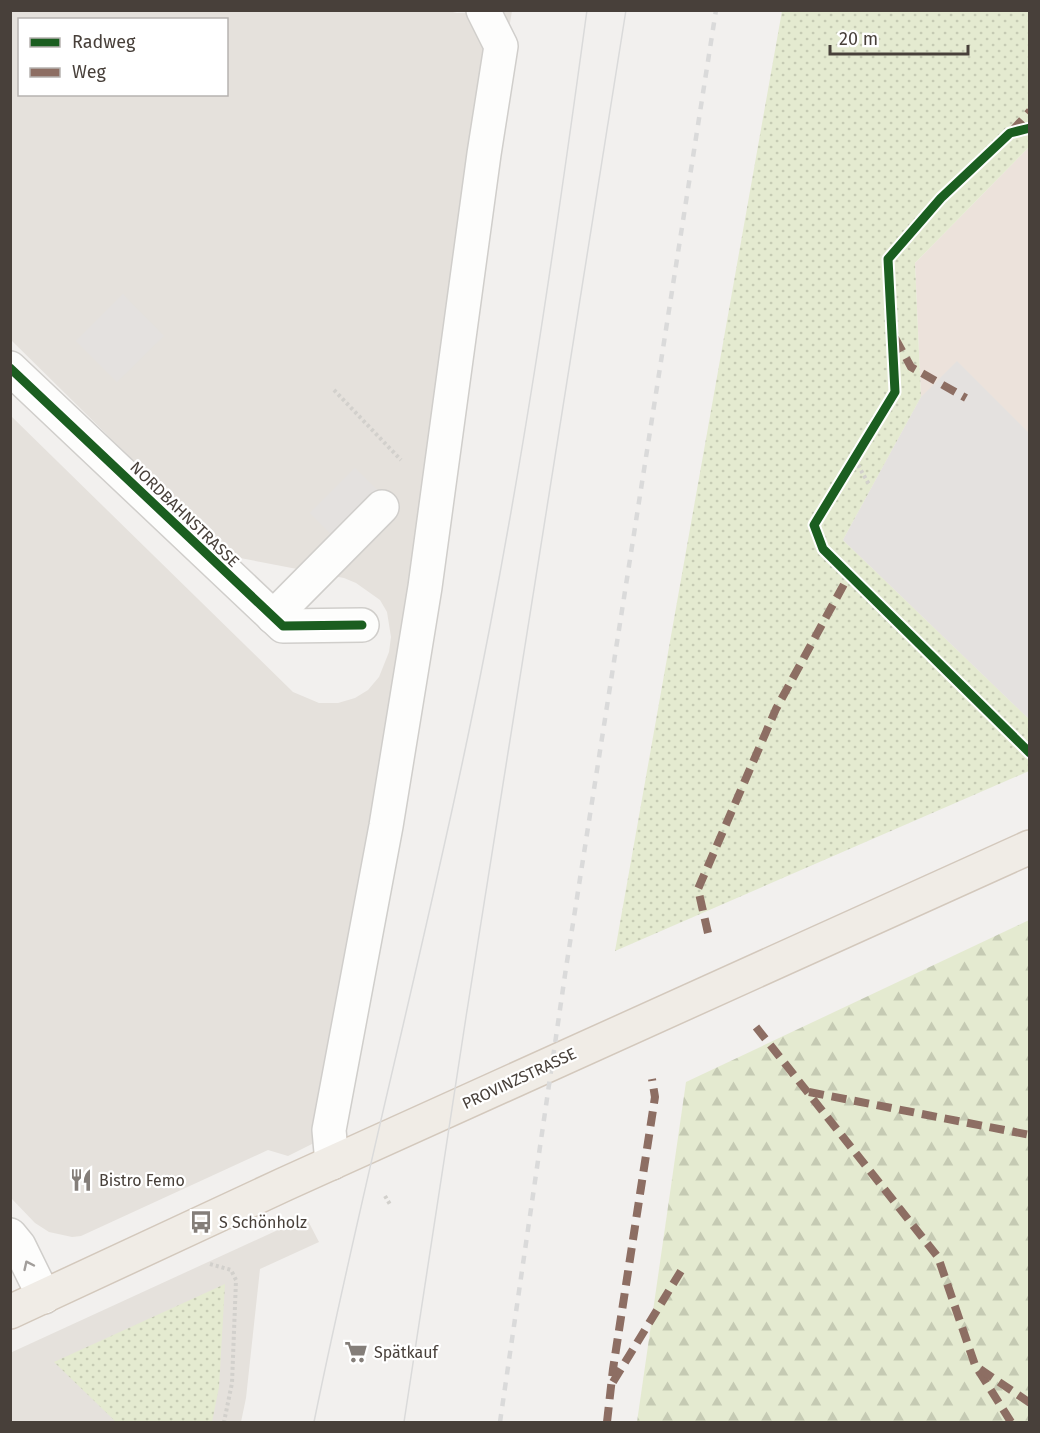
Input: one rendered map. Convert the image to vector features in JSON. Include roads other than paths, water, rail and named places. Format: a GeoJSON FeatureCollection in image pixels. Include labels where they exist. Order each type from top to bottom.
{"type":"FeatureCollection","features":[{"type":"Feature","properties":{"kind":"main road","name":"PROVINZSTRASSE"},"geometry":{"type":"LineString","coordinates":[[10,1312],[332,1163],[1029,847]]}},
{"type":"Feature","properties":{"kind":"street"},"geometry":{"type":"LineString","coordinates":[[332,1163],[329,1130],[386,826],[425,587],[484,154],[501,46],[483,10]]}},
{"type":"Feature","properties":{"kind":"street","name":"NORDBAHNSTRASSE"},"geometry":{"type":"LineString","coordinates":[[10,368],[283,626],[362,625]]}},
{"type":"Feature","properties":{"kind":"street"},"geometry":{"type":"LineString","coordinates":[[273,617],[382,507]]}},
{"type":"Feature","properties":{"kind":"street"},"geometry":{"type":"LineString","coordinates":[[10,1235],[19,1246],[44,1297]]}},
{"type":"Feature","properties":{"kind":"tram line"},"geometry":{"type":"LineString","coordinates":[[314,1422],[351,1249],[431,904],[487,642],[520,462],[562,191],[587,10]]}},
{"type":"Feature","properties":{"kind":"tram line"},"geometry":{"type":"LineString","coordinates":[[404,1422],[626,10]]}},
{"type":"Feature","properties":{"kind":"railway"},"geometry":{"type":"LineString","coordinates":[[500,1422],[566,968],[716,10]]}},
{"type":"Feature","properties":{"kind":"place","name":"Bistro Femo"},"geometry":{"type":"Point","coordinates":[81,1180]}},
{"type":"Feature","properties":{"kind":"place","name":"S Schönholz"},"geometry":{"type":"Point","coordinates":[201,1222]}},
{"type":"Feature","properties":{"kind":"place","name":"Spätkauf"},"geometry":{"type":"Point","coordinates":[356,1352]}}]}
